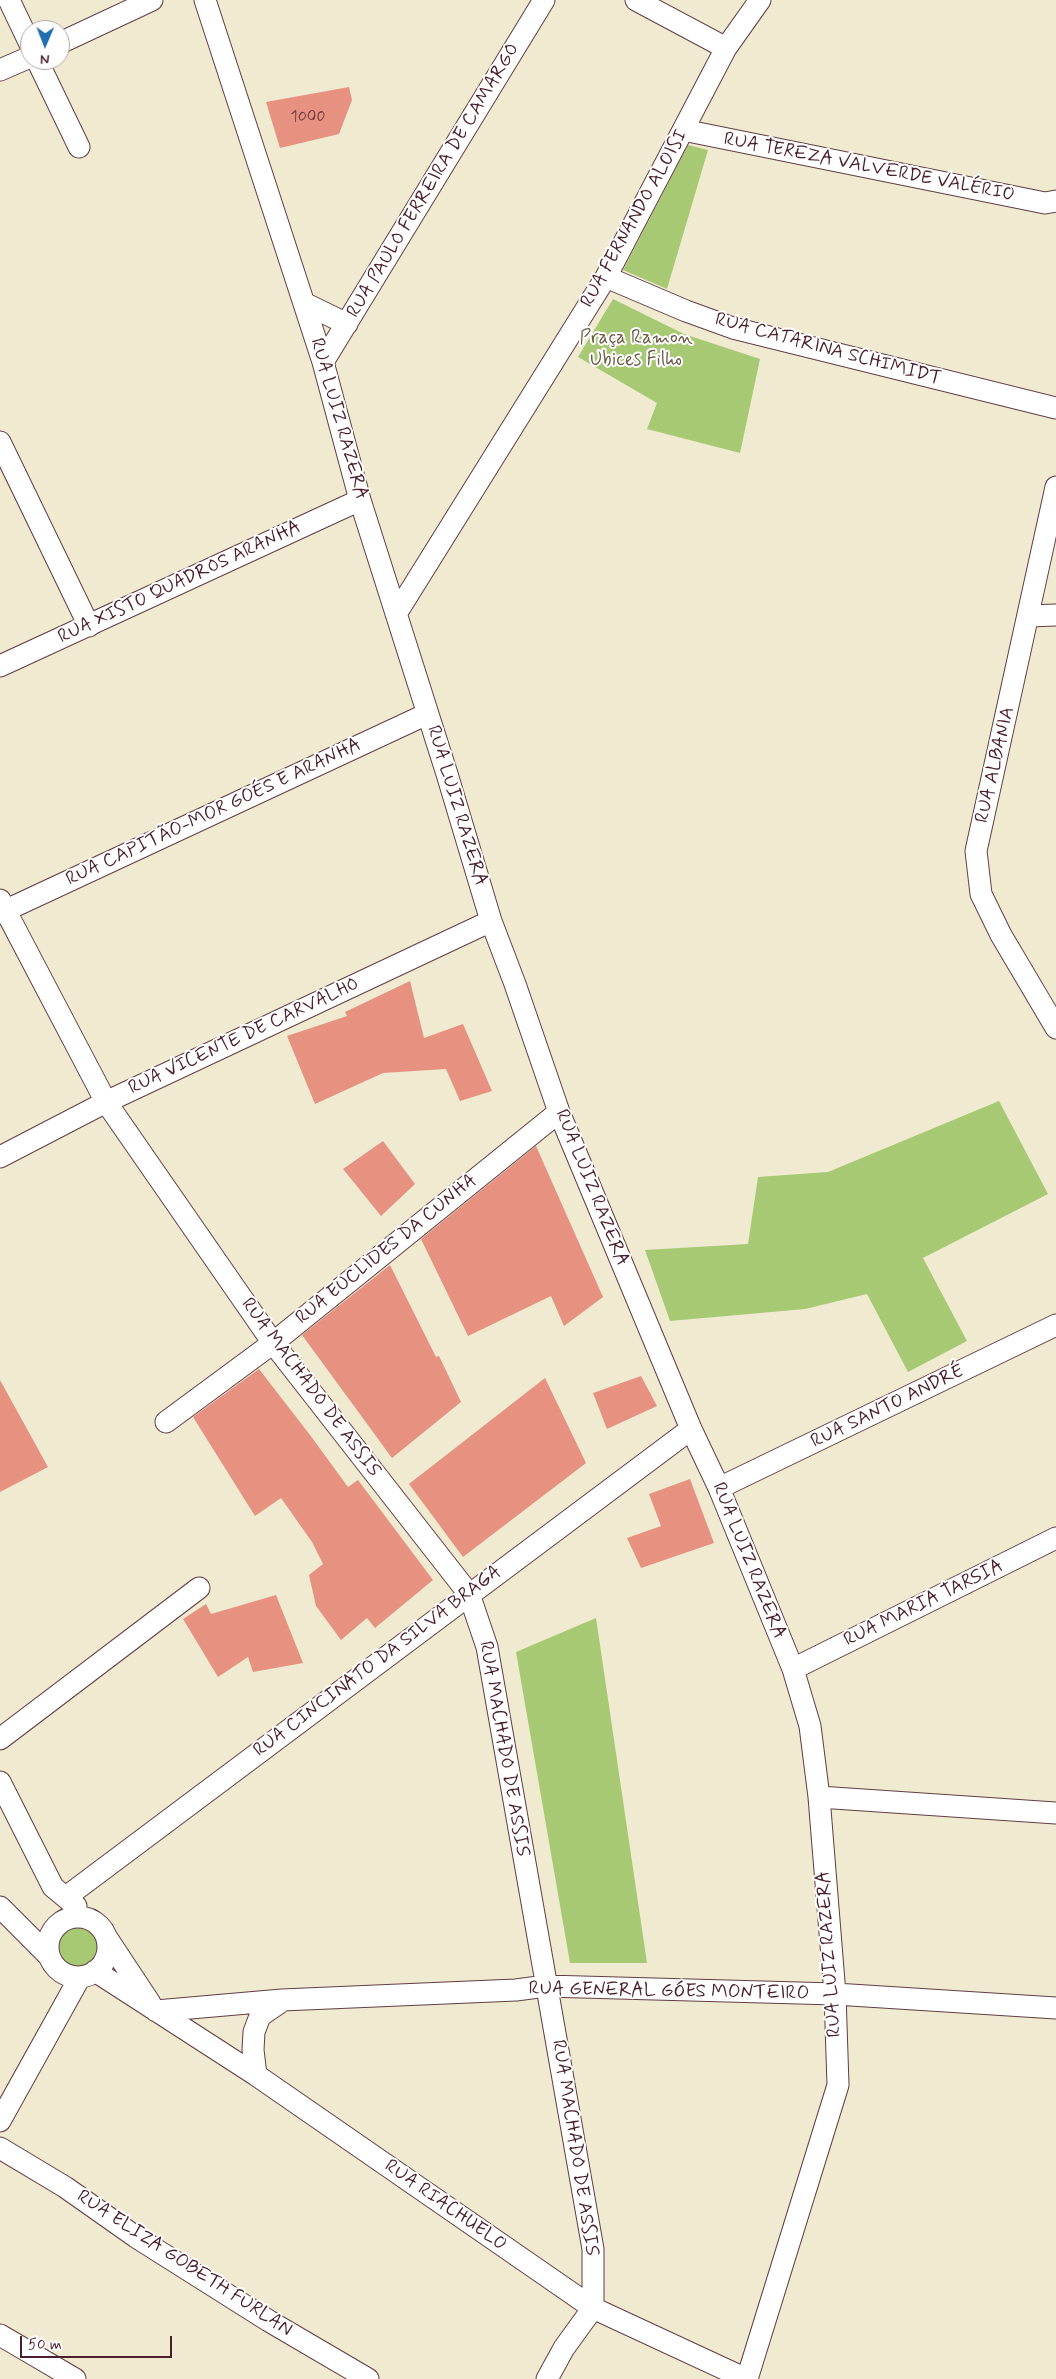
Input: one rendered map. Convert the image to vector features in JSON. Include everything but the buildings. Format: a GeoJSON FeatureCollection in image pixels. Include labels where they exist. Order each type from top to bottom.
{"type":"FeatureCollection","features":[{"type":"Feature","properties":{"kind":"street"},"geometry":{"type":"LineString","coordinates":[[9,0],[20,23]]}},
{"type":"Feature","properties":{"kind":"street"},"geometry":{"type":"LineString","coordinates":[[70,38],[152,0]]}},
{"type":"Feature","properties":{"kind":"street","name":"RUA LUIZ RAZERA"},"geometry":{"type":"LineString","coordinates":[[205,0],[323,362],[360,500],[491,921],[559,1112],[691,1429],[719,1488],[793,1669],[810,1726],[835,1994],[838,2085],[747,2379]]}},
{"type":"Feature","properties":{"kind":"street","name":"RUA PAULO FERREIRA DE CAMARGO"},"geometry":{"type":"LineString","coordinates":[[323,362],[544,0]]}},
{"type":"Feature","properties":{"kind":"street"},"geometry":{"type":"LineString","coordinates":[[636,0],[726,48]]}},
{"type":"Feature","properties":{"kind":"street","name":"RUA FERNANDO ALOISI"},"geometry":{"type":"LineString","coordinates":[[396,614],[606,277],[726,48],[760,0]]}},
{"type":"Feature","properties":{"kind":"street"},"geometry":{"type":"LineString","coordinates":[[0,70],[20,61]]}},
{"type":"Feature","properties":{"kind":"street"},"geometry":{"type":"LineString","coordinates":[[42,70],[79,147]]}},
{"type":"Feature","properties":{"kind":"street","name":"RUA TEREZA VALVERDE VALÉRIO"},"geometry":{"type":"LineString","coordinates":[[683,130],[1046,203],[1056,201]]}},
{"type":"Feature","properties":{"kind":"street","name":"RUA CATARINA SCHIMIDT"},"geometry":{"type":"LineString","coordinates":[[606,277],[686,311],[733,328],[1056,408]]}},
{"type":"Feature","properties":{"kind":"street"},"geometry":{"type":"LineString","coordinates":[[304,303],[347,324]]}},
{"type":"Feature","properties":{"kind":"street"},"geometry":{"type":"LineString","coordinates":[[0,442],[89,626]]}},
{"type":"Feature","properties":{"kind":"street","name":"RUA ALBANIA"},"geometry":{"type":"LineString","coordinates":[[1056,487],[976,851],[981,894],[1001,935],[1056,1028]]}},
{"type":"Feature","properties":{"kind":"street","name":"RUA XISTO QUADROS ARANHA"},"geometry":{"type":"LineString","coordinates":[[0,666],[360,500]]}},
{"type":"Feature","properties":{"kind":"street"},"geometry":{"type":"LineString","coordinates":[[1029,616],[1056,615]]}},
{"type":"Feature","properties":{"kind":"street","name":"RUA CAPITÃO-MOR GOÉS E ARANHA"},"geometry":{"type":"LineString","coordinates":[[2,908],[427,714]]}},
{"type":"Feature","properties":{"kind":"street","name":"RUA MACHADO DE ASSIS"},"geometry":{"type":"LineString","coordinates":[[2,908],[106,1102],[273,1343],[469,1594],[487,1648],[593,2249],[593,2308]]}},
{"type":"Feature","properties":{"kind":"street","name":"RUA VICENTE DE CARVALHO"},"geometry":{"type":"LineString","coordinates":[[0,1157],[106,1102],[491,921]]}},
{"type":"Feature","properties":{"kind":"street","name":"RUA EUCLIDES DA CUNHA"},"geometry":{"type":"LineString","coordinates":[[166,1422],[273,1343],[559,1112]]}},
{"type":"Feature","properties":{"kind":"street","name":"RUA SANTO ANDRÉ"},"geometry":{"type":"LineString","coordinates":[[719,1488],[1056,1325]]}},
{"type":"Feature","properties":{"kind":"street","name":"RUA CINCINATO DA SILVA BRAGA"},"geometry":{"type":"LineString","coordinates":[[60,1892],[469,1594],[691,1429]]}},
{"type":"Feature","properties":{"kind":"street","name":"RUA MARIA TARSIA"},"geometry":{"type":"LineString","coordinates":[[793,1669],[1056,1538]]}},
{"type":"Feature","properties":{"kind":"street"},"geometry":{"type":"LineString","coordinates":[[0,1739],[198,1588]]}},
{"type":"Feature","properties":{"kind":"street"},"geometry":{"type":"LineString","coordinates":[[0,1782],[60,1892],[103,1930],[107,1938],[106,1956],[88,1974],[0,2121]]}},
{"type":"Feature","properties":{"kind":"street"},"geometry":{"type":"LineString","coordinates":[[818,1797],[1056,1813]]}},
{"type":"Feature","properties":{"kind":"street"},"geometry":{"type":"LineString","coordinates":[[48,1956],[48,1938],[52,1930],[60,1892]]}},
{"type":"Feature","properties":{"kind":"street"},"geometry":{"type":"LineString","coordinates":[[0,1907],[22,1926],[61,1972],[88,1974]]}},
{"type":"Feature","properties":{"kind":"street"},"geometry":{"type":"LineString","coordinates":[[52,1930],[65,1919],[82,1917],[90,1919]]}},
{"type":"Feature","properties":{"kind":"street","name":"RUA RIACHUELO"},"geometry":{"type":"LineString","coordinates":[[107,1938],[156,2011]]}},
{"type":"Feature","properties":{"kind":"street","name":"RUA RIACHUELO"},"geometry":{"type":"LineString","coordinates":[[88,1974],[156,2011],[256,2075],[593,2308],[747,2379]]}},
{"type":"Feature","properties":{"kind":"street","name":"RUA GENERAL GÓES MONTEIRO"},"geometry":{"type":"LineString","coordinates":[[156,2011],[282,2000],[516,1990],[546,1986],[835,1994],[1056,2008]]}},
{"type":"Feature","properties":{"kind":"street"},"geometry":{"type":"LineString","coordinates":[[256,2075],[253,2050],[257,2024],[260,2016],[282,2000]]}},
{"type":"Feature","properties":{"kind":"street","name":"RUA ELIZA GOBETH FURLAN"},"geometry":{"type":"LineString","coordinates":[[0,2148],[65,2187],[136,2237],[269,2321],[368,2379]]}},
{"type":"Feature","properties":{"kind":"street"},"geometry":{"type":"LineString","coordinates":[[547,2379],[564,2348],[593,2308]]}},
{"type":"Feature","properties":{"kind":"street"},"geometry":{"type":"LineString","coordinates":[[0,2336],[75,2379]]}},
{"type":"Feature","properties":{"kind":"green space"},"geometry":{"type":"Polygon","coordinates":[[[688,145],[708,150],[667,289],[623,270],[688,145]]]}},
{"type":"Feature","properties":{"kind":"green space","name":"Praça Ramon Ubices Filho"},"geometry":{"type":"Polygon","coordinates":[[[613,299],[684,334],[760,359],[740,453],[647,429],[657,403],[578,357],[613,299]]]}},
{"type":"Feature","properties":{"kind":"green space"},"geometry":{"type":"Polygon","coordinates":[[[999,1101],[1048,1194],[923,1258],[967,1341],[908,1372],[867,1294],[805,1309],[670,1321],[645,1250],[748,1244],[758,1177],[828,1172],[999,1101]]]}},
{"type":"Feature","properties":{"kind":"green space"},"geometry":{"type":"Polygon","coordinates":[[[596,1618],[647,1963],[570,1963],[516,1652],[596,1618]]]}},
{"type":"Feature","properties":{"kind":"green space"},"geometry":{"type":"Polygon","coordinates":[[[77,1926],[92,1932],[98,1947],[92,1962],[77,1968],[62,1962],[56,1947],[62,1932],[77,1926]]]}}]}
